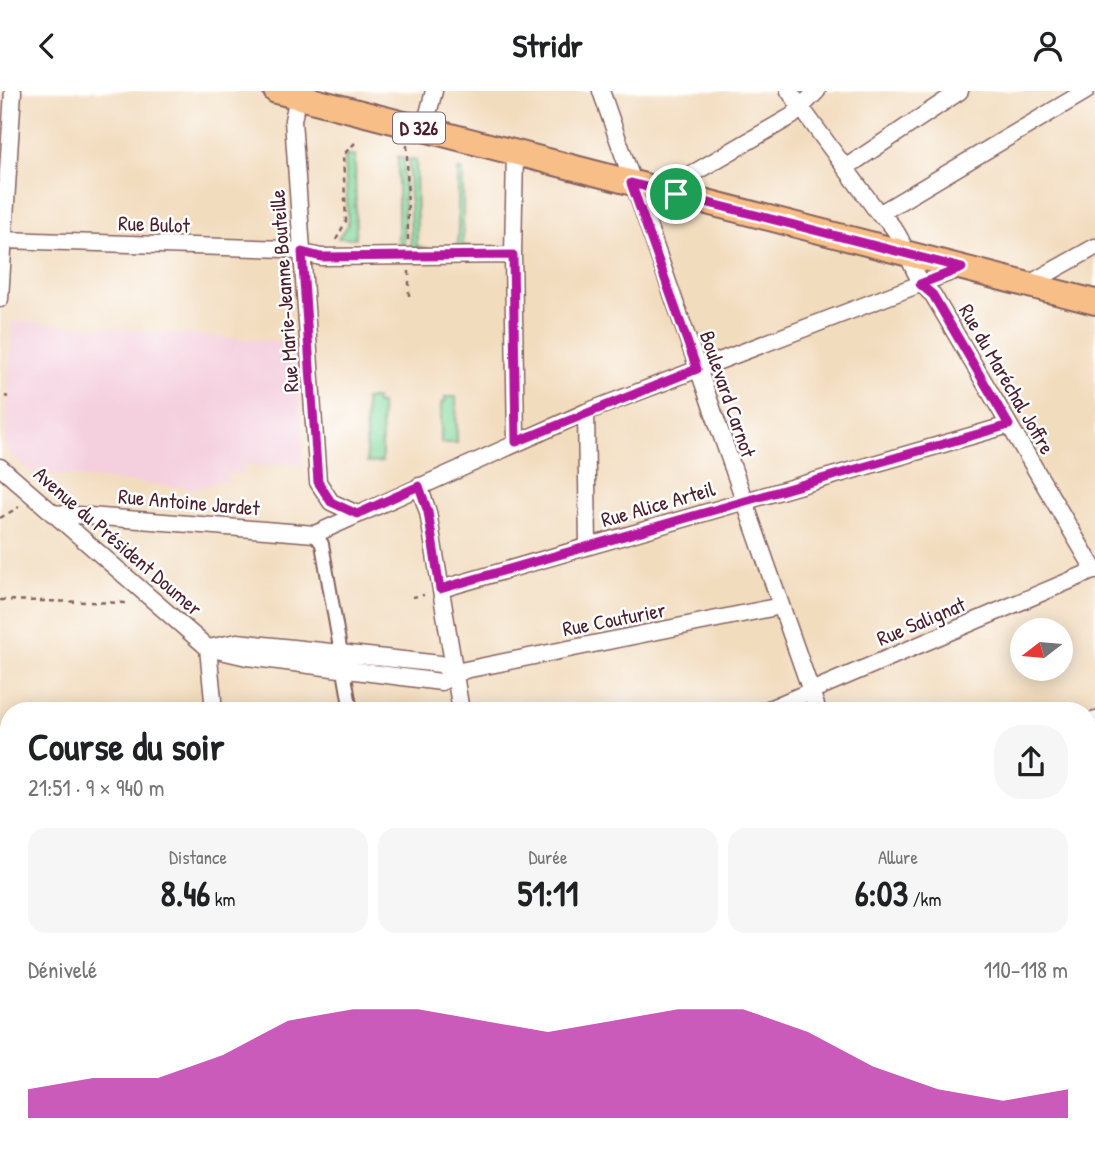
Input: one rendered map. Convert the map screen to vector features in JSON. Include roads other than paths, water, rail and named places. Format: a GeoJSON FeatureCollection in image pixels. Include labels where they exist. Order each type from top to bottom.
{"type":"FeatureCollection","features":[{"type":"Feature","properties":{"kind":"main road","name":"D 326"},"geometry":{"type":"LineString","coordinates":[[287,94],[324,97],[415,135],[515,153],[1095,303]]}},
{"type":"Feature","properties":{"kind":"street"},"geometry":{"type":"LineString","coordinates":[[0,299],[13,91]]}},
{"type":"Feature","properties":{"kind":"street"},"geometry":{"type":"LineString","coordinates":[[415,135],[434,91]]}},
{"type":"Feature","properties":{"kind":"street","name":"Boulevard Carnot"},"geometry":{"type":"LineString","coordinates":[[601,91],[815,702]]}},
{"type":"Feature","properties":{"kind":"street","name":"Rue du Maréchal Joffre"},"geometry":{"type":"LineString","coordinates":[[789,91],[879,214],[889,221],[909,254],[920,284],[933,295],[1095,570]]}},
{"type":"Feature","properties":{"kind":"street"},"geometry":{"type":"LineString","coordinates":[[676,194],[685,178],[792,116],[817,91]]}},
{"type":"Feature","properties":{"kind":"street"},"geometry":{"type":"LineString","coordinates":[[845,167],[960,91]]}},
{"type":"Feature","properties":{"kind":"street"},"geometry":{"type":"LineString","coordinates":[[878,247],[879,214],[1086,91]]}},
{"type":"Feature","properties":{"kind":"street","name":"Rue Marie-Jeanne Bouteille"},"geometry":{"type":"LineString","coordinates":[[287,94],[293,120],[318,482],[331,502],[357,514]]}},
{"type":"Feature","properties":{"kind":"street"},"geometry":{"type":"LineString","coordinates":[[515,153],[513,255],[516,442]]}},
{"type":"Feature","properties":{"kind":"street","name":"Rue Bulot"},"geometry":{"type":"LineString","coordinates":[[4,240],[302,252],[321,257],[513,255]]}},
{"type":"Feature","properties":{"kind":"street"},"geometry":{"type":"LineString","coordinates":[[1027,285],[1095,247]]}},
{"type":"Feature","properties":{"kind":"street"},"geometry":{"type":"LineString","coordinates":[[349,702],[318,532],[586,412],[962,268]]}},
{"type":"Feature","properties":{"kind":"street"},"geometry":{"type":"LineString","coordinates":[[586,412],[588,546]]}},
{"type":"Feature","properties":{"kind":"street","name":"Rue Alice Arteil"},"geometry":{"type":"LineString","coordinates":[[435,592],[1009,425]]}},
{"type":"Feature","properties":{"kind":"street","name":"Avenue du Président Doumer"},"geometry":{"type":"LineString","coordinates":[[3,475],[52,513],[208,648]]}},
{"type":"Feature","properties":{"kind":"street"},"geometry":{"type":"LineString","coordinates":[[419,486],[428,512],[435,592],[460,702]]}},
{"type":"Feature","properties":{"kind":"street","name":"Rue Antoine Jardet"},"geometry":{"type":"LineString","coordinates":[[52,513],[318,532]]}},
{"type":"Feature","properties":{"kind":"street","name":"Rue Salignat"},"geometry":{"type":"LineString","coordinates":[[785,702],[1095,570]]}},
{"type":"Feature","properties":{"kind":"street","name":"Rue Couturier"},"geometry":{"type":"LineString","coordinates":[[208,648],[247,657],[441,682],[455,673],[781,606]]}},
{"type":"Feature","properties":{"kind":"street"},"geometry":{"type":"LineString","coordinates":[[213,702],[208,648],[237,642],[440,664],[455,673]]}}]}
